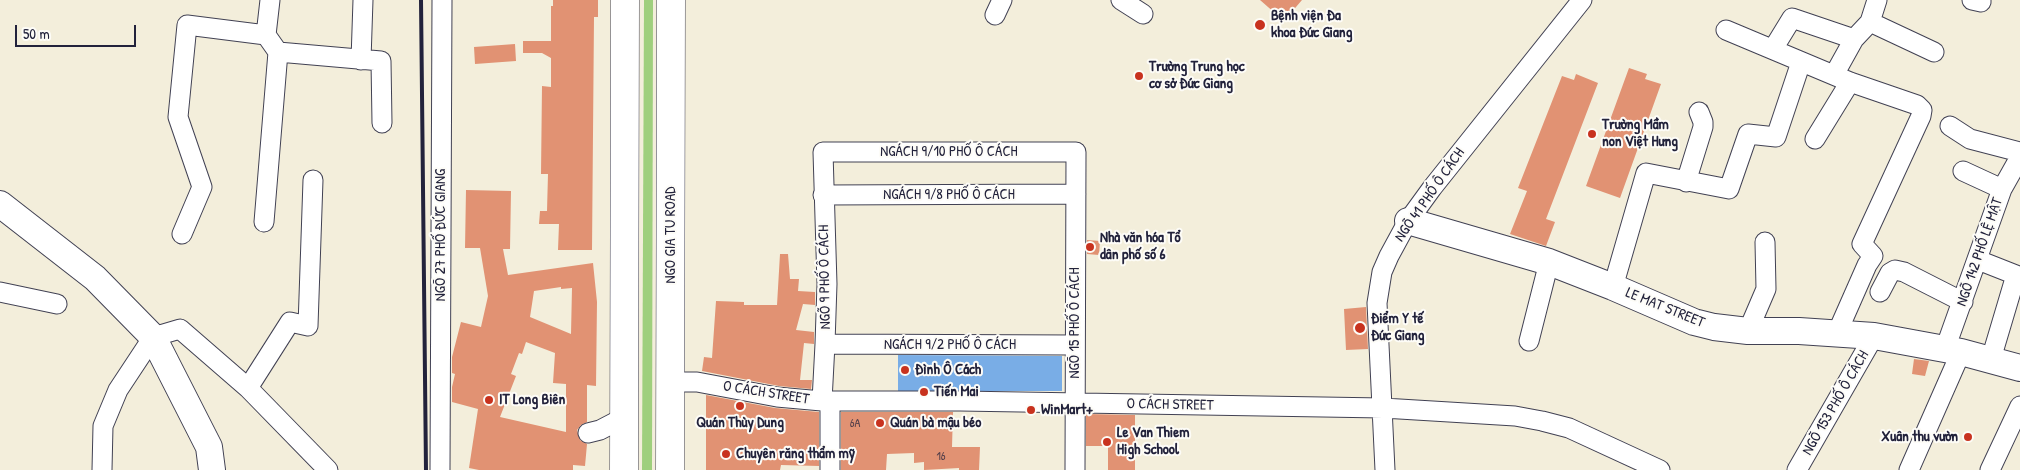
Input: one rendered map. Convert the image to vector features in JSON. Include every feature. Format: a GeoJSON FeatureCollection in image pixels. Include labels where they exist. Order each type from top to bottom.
{"type":"FeatureCollection","features":[{"type":"Feature","properties":{"kind":"main road"},"geometry":{"type":"LineString","coordinates":[[624,470],[626,0]]}},
{"type":"Feature","properties":{"kind":"main road","name":"NGO GIA TU ROAD"},"geometry":{"type":"LineString","coordinates":[[670,470],[672,382],[671,0]]}},
{"type":"Feature","properties":{"kind":"street"},"geometry":{"type":"LineString","coordinates":[[264,222],[278,52],[266,35],[270,0]]}},
{"type":"Feature","properties":{"kind":"street"},"geometry":{"type":"LineString","coordinates":[[362,60],[363,0]]}},
{"type":"Feature","properties":{"kind":"street","name":"NGÕ 27 PHỐ ĐỨC GIANG"},"geometry":{"type":"LineString","coordinates":[[440,470],[442,0]]}},
{"type":"Feature","properties":{"kind":"street"},"geometry":{"type":"LineString","coordinates":[[1121,0],[1143,14]]}},
{"type":"Feature","properties":{"kind":"street","name":"NGÕ 41 PHỐ Ô CÁCH"},"geometry":{"type":"LineString","coordinates":[[1385,470],[1377,302],[1382,272],[1397,238],[1447,167],[1582,0]]}},
{"type":"Feature","properties":{"kind":"street"},"geometry":{"type":"LineString","coordinates":[[1815,139],[1842,79],[1854,39],[1870,22],[1877,0]]}},
{"type":"Feature","properties":{"kind":"street"},"geometry":{"type":"LineString","coordinates":[[1972,0],[1981,2],[1982,0]]}},
{"type":"Feature","properties":{"kind":"street"},"geometry":{"type":"LineString","coordinates":[[1773,49],[1792,18],[1854,39]]}},
{"type":"Feature","properties":{"kind":"street"},"geometry":{"type":"LineString","coordinates":[[1870,22],[1934,52]]}},
{"type":"Feature","properties":{"kind":"street"},"geometry":{"type":"LineString","coordinates":[[182,234],[202,187],[178,117],[187,25],[266,35]]}},
{"type":"Feature","properties":{"kind":"street"},"geometry":{"type":"LineString","coordinates":[[1726,30],[1842,79],[1917,105],[1922,110],[1921,116],[1862,244],[1873,256],[1866,265],[1837,333]]}},
{"type":"Feature","properties":{"kind":"street"},"geometry":{"type":"LineString","coordinates":[[278,52],[381,61],[382,122]]}},
{"type":"Feature","properties":{"kind":"street"},"geometry":{"type":"LineString","coordinates":[[1613,287],[1646,173],[1729,189],[1748,134],[1776,137],[1801,62]]}},
{"type":"Feature","properties":{"kind":"street"},"geometry":{"type":"LineString","coordinates":[[1686,182],[1703,127],[1699,112]]}},
{"type":"Feature","properties":{"kind":"street"},"geometry":{"type":"LineString","coordinates":[[1950,126],[1970,139],[2020,152]]}},
{"type":"Feature","properties":{"kind":"street","name":"NGÁCH 9/10 PHỐ Ô CÁCH"},"geometry":{"type":"LineString","coordinates":[[822,152],[1076,152]]}},
{"type":"Feature","properties":{"kind":"street","name":"NGÕ 9 PHỐ Ô CÁCH"},"geometry":{"type":"LineString","coordinates":[[822,152],[826,284],[826,401],[830,470]]}},
{"type":"Feature","properties":{"kind":"street","name":"NGÕ 15 PHỐ Ô CÁCH"},"geometry":{"type":"LineString","coordinates":[[1075,470],[1076,152]]}},
{"type":"Feature","properties":{"kind":"street","name":"NGÕ 142 PHỐ LỆ MẬT"},"geometry":{"type":"LineString","coordinates":[[1909,470],[1923,437],[1953,351],[1963,302],[2002,189],[2020,157]]}},
{"type":"Feature","properties":{"kind":"street"},"geometry":{"type":"LineString","coordinates":[[1963,171],[2002,189]]}},
{"type":"Feature","properties":{"kind":"street"},"geometry":{"type":"LineString","coordinates":[[248,388],[290,322],[308,326],[313,180]]}},
{"type":"Feature","properties":{"kind":"street","name":"NGÁCH 9/8 PHỐ Ô CÁCH"},"geometry":{"type":"LineString","coordinates":[[822,195],[1076,194]]}},
{"type":"Feature","properties":{"kind":"street"},"geometry":{"type":"LineString","coordinates":[[0,204],[95,278],[153,337],[209,447],[212,470]]}},
{"type":"Feature","properties":{"kind":"street","name":"LE MAT STREET"},"geometry":{"type":"LineString","coordinates":[[1408,221],[1549,262],[1694,322],[1714,328],[1748,331],[1799,330],[1874,336],[1991,359],[2020,368]]}},
{"type":"Feature","properties":{"kind":"street"},"geometry":{"type":"LineString","coordinates":[[1748,331],[1766,289],[1765,242]]}},
{"type":"Feature","properties":{"kind":"street"},"geometry":{"type":"LineString","coordinates":[[1978,260],[2018,272],[1991,359]]}},
{"type":"Feature","properties":{"kind":"street"},"geometry":{"type":"LineString","coordinates":[[1529,342],[1549,262]]}},
{"type":"Feature","properties":{"kind":"street"},"geometry":{"type":"LineString","coordinates":[[1880,292],[1890,273],[1894,270],[1904,272],[1963,302]]}},
{"type":"Feature","properties":{"kind":"street"},"geometry":{"type":"LineString","coordinates":[[0,292],[57,304]]}},
{"type":"Feature","properties":{"kind":"street"},"geometry":{"type":"LineString","coordinates":[[102,470],[103,426],[118,390],[153,337],[180,329],[248,388],[328,470]]}},
{"type":"Feature","properties":{"kind":"street","name":"NGÕ 153 PHỐ Ô CÁCH"},"geometry":{"type":"LineString","coordinates":[[1798,470],[1874,336]]}},
{"type":"Feature","properties":{"kind":"street","name":"NGÁCH 9/2 PHỐ Ô CÁCH"},"geometry":{"type":"LineString","coordinates":[[826,344],[1075,345]]}},
{"type":"Feature","properties":{"kind":"street","name":"O CÁCH STREET"},"geometry":{"type":"LineString","coordinates":[[672,382],[697,382],[777,397],[826,401],[1383,408],[1515,416],[1569,428],[1660,470]]}},
{"type":"Feature","properties":{"kind":"street"},"geometry":{"type":"LineString","coordinates":[[1990,470],[2020,406]]}},
{"type":"Feature","properties":{"kind":"street"},"geometry":{"type":"LineString","coordinates":[[588,433],[600,430],[625,417]]}},
{"type":"Feature","properties":{"kind":"green space"},"geometry":{"type":"Polygon","coordinates":[[[644,0],[653,0],[652,470],[642,470],[644,0]]]}},
{"type":"Feature","properties":{"kind":"water"},"geometry":{"type":"Polygon","coordinates":[[[898,355],[1062,356],[1062,391],[898,391],[898,355]]]}},
{"type":"Feature","properties":{"kind":"building"},"geometry":{"type":"Polygon","coordinates":[[[553,0],[598,0],[598,17],[594,17],[592,250],[558,250],[559,224],[539,224],[540,211],[547,211],[548,174],[541,174],[542,86],[551,87],[551,58],[542,53],[523,53],[523,41],[551,41],[551,6],[553,6],[553,0]]]}},
{"type":"Feature","properties":{"kind":"building"},"geometry":{"type":"Polygon","coordinates":[[[1260,0],[1302,0],[1284,21],[1260,0]]]}},
{"type":"Feature","properties":{"kind":"building"},"geometry":{"type":"Polygon","coordinates":[[[515,44],[516,61],[475,64],[474,47],[515,44]]]}},
{"type":"Feature","properties":{"kind":"building"},"geometry":{"type":"Polygon","coordinates":[[[1629,68],[1647,74],[1645,79],[1661,84],[1620,198],[1586,186],[1629,68]]]}},
{"type":"Feature","properties":{"kind":"building"},"geometry":{"type":"Polygon","coordinates":[[[1576,74],[1598,83],[1546,219],[1555,222],[1546,246],[1510,234],[1527,191],[1518,188],[1562,76],[1574,80],[1576,74]]]}},
{"type":"Feature","properties":{"kind":"building"},"geometry":{"type":"Polygon","coordinates":[[[466,190],[511,191],[510,249],[503,249],[508,275],[593,263],[597,302],[596,386],[587,385],[587,422],[577,430],[580,440],[587,444],[585,466],[573,465],[573,470],[479,470],[469,468],[478,409],[452,402],[452,387],[455,374],[452,373],[452,357],[461,322],[481,327],[488,296],[480,248],[465,248],[466,190]],[[561,287],[534,291],[530,317],[571,334],[572,288],[561,289],[561,287]],[[526,342],[522,354],[519,353],[511,374],[516,376],[500,417],[566,432],[566,384],[553,383],[555,353],[526,342]]]}},
{"type":"Feature","properties":{"kind":"building","name":"Nhà văn hóa Tổ dân phố số 6"},"geometry":{"type":"Polygon","coordinates":[[[1087,240],[1100,241],[1099,255],[1087,254],[1087,240]]]}},
{"type":"Feature","properties":{"kind":"building"},"geometry":{"type":"Polygon","coordinates":[[[780,254],[788,254],[790,279],[799,279],[798,291],[815,292],[815,305],[803,304],[796,330],[814,332],[814,344],[804,343],[800,380],[812,380],[811,389],[779,386],[702,371],[704,357],[712,358],[716,301],[744,302],[744,305],[777,305],[780,254]]]}},
{"type":"Feature","properties":{"kind":"building","name":"Điểm Y tế Đức Giang"},"geometry":{"type":"Polygon","coordinates":[[[1366,307],[1368,349],[1346,350],[1344,309],[1366,307]]]}},
{"type":"Feature","properties":{"kind":"building"},"geometry":{"type":"Polygon","coordinates":[[[1914,359],[1929,361],[1925,376],[1912,374],[1914,359]]]}},
{"type":"Feature","properties":{"kind":"building"},"geometry":{"type":"Polygon","coordinates":[[[706,395],[775,408],[819,412],[819,466],[781,465],[780,470],[706,470],[706,395]]]}},
{"type":"Feature","properties":{"kind":"building"},"geometry":{"type":"Polygon","coordinates":[[[841,412],[953,412],[952,447],[980,447],[979,470],[959,470],[959,468],[924,470],[924,462],[914,463],[914,453],[887,454],[886,470],[841,470],[841,412]]]}},
{"type":"Feature","properties":{"kind":"building","name":"Le Van Thiem High School"},"geometry":{"type":"Polygon","coordinates":[[[1086,414],[1135,415],[1135,470],[1108,470],[1108,446],[1086,446],[1086,414]]]}},
{"type":"Feature","properties":{"kind":"railway"},"geometry":{"type":"LineString","coordinates":[[421,0],[426,470]]}},
{"type":"Feature","properties":{"kind":"place","name":"Bệnh viện Đa khoa Đức Giang"},"geometry":{"type":"Point","coordinates":[1260,25]}},
{"type":"Feature","properties":{"kind":"place","name":"Trường Trung học cơ sở Đức Giang"},"geometry":{"type":"Point","coordinates":[1139,76]}},
{"type":"Feature","properties":{"kind":"place","name":"Trường Mầm non Việt Hưng"},"geometry":{"type":"Point","coordinates":[1592,134]}},
{"type":"Feature","properties":{"kind":"place","name":"Nhà văn hóa Tổ dân phố số 6"},"geometry":{"type":"Point","coordinates":[1090,247]}},
{"type":"Feature","properties":{"kind":"place","name":"Điểm Y tế Đức Giang"},"geometry":{"type":"Point","coordinates":[1360,328]}},
{"type":"Feature","properties":{"kind":"place","name":"Đình Ô Cách"},"geometry":{"type":"Point","coordinates":[905,370]}},
{"type":"Feature","properties":{"kind":"place","name":"Tiến Mai"},"geometry":{"type":"Point","coordinates":[924,392]}},
{"type":"Feature","properties":{"kind":"place","name":"IT Long Biên"},"geometry":{"type":"Point","coordinates":[489,400]}},
{"type":"Feature","properties":{"kind":"place","name":"Quán Thùy Dung"},"geometry":{"type":"Point","coordinates":[740,406]}},
{"type":"Feature","properties":{"kind":"place","name":"WinMart+"},"geometry":{"type":"Point","coordinates":[1031,410]}},
{"type":"Feature","properties":{"kind":"place","name":"Quán bà mậu béo"},"geometry":{"type":"Point","coordinates":[880,423]}},
{"type":"Feature","properties":{"kind":"place","name":"Xuân thu vườn"},"geometry":{"type":"Point","coordinates":[1968,437]}},
{"type":"Feature","properties":{"kind":"place","name":"Le Van Thiem High School"},"geometry":{"type":"Point","coordinates":[1107,442]}},
{"type":"Feature","properties":{"kind":"place","name":"Chuyên răng thẩm mỹ"},"geometry":{"type":"Point","coordinates":[726,454]}}]}
